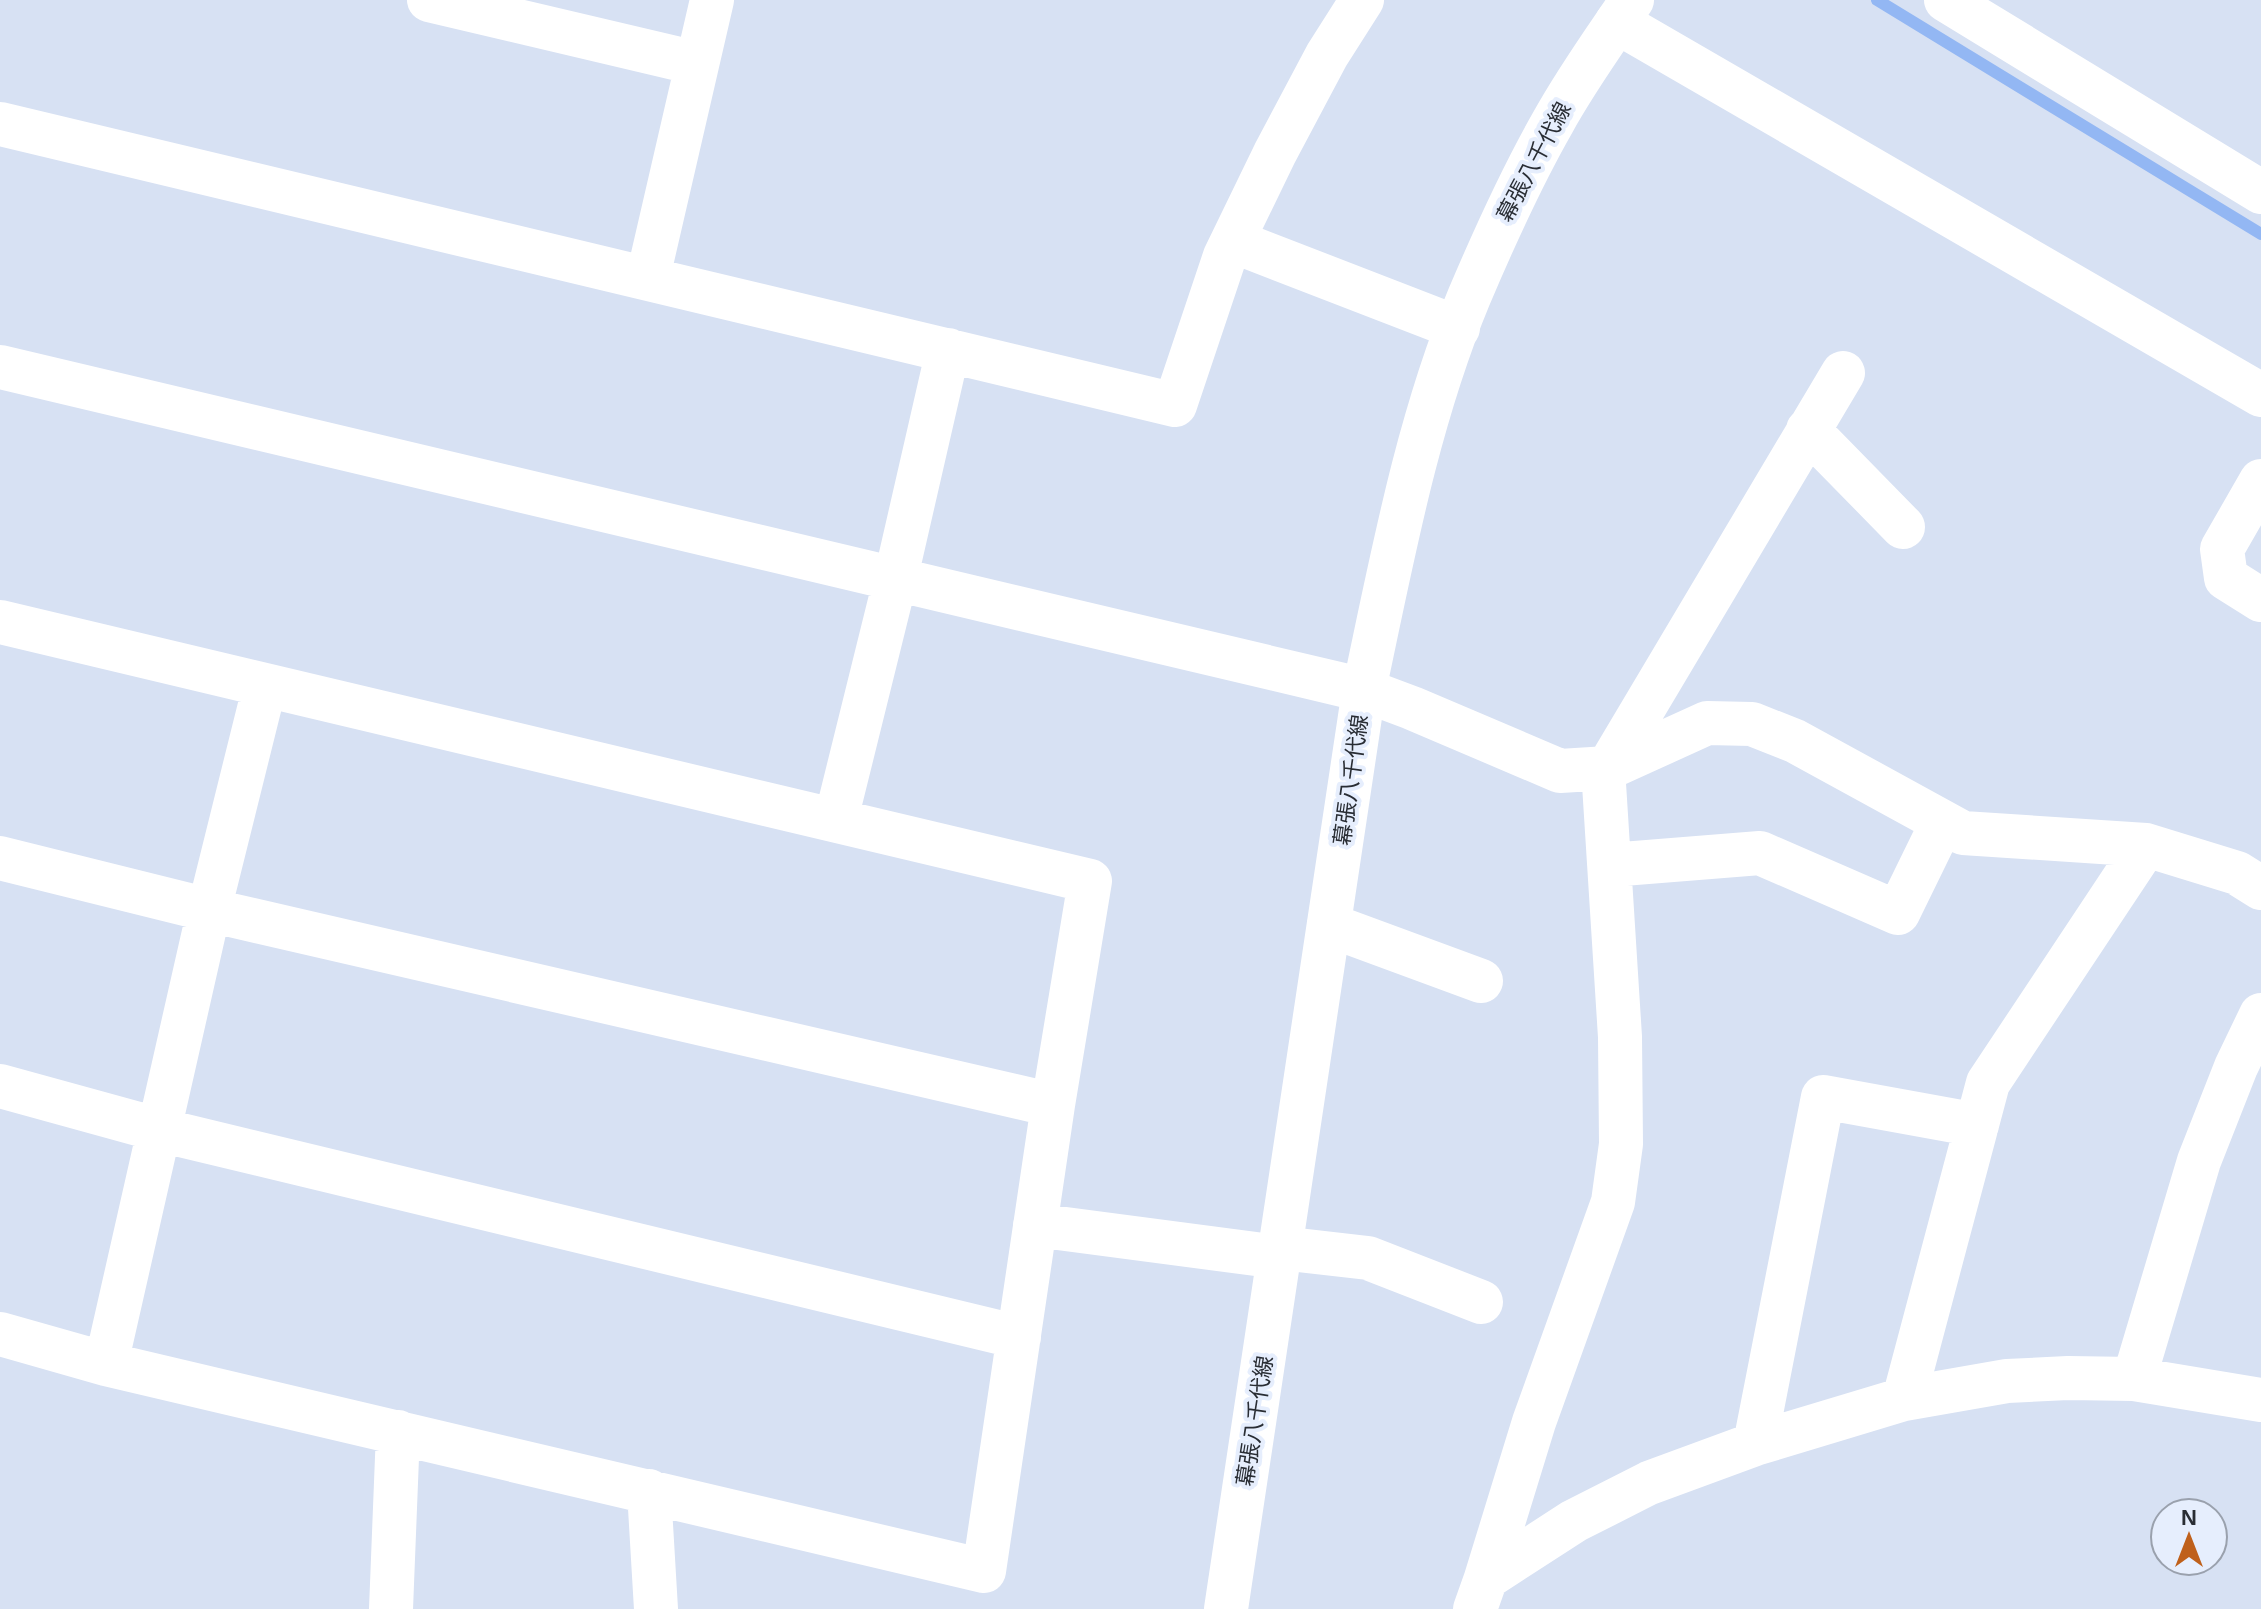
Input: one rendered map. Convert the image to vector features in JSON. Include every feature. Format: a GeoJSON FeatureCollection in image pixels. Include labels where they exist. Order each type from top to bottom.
{"type":"FeatureCollection","features":[{"type":"Feature","properties":{"kind":"street"},"geometry":{"type":"LineString","coordinates":[[429,0],[696,63]]}},
{"type":"Feature","properties":{"kind":"street"},"geometry":{"type":"LineString","coordinates":[[648,277],[712,0]]}},
{"type":"Feature","properties":{"kind":"street"},"geometry":{"type":"LineString","coordinates":[[0,124],[1175,405],[1225,256],[1297,111],[1327,55],[1362,0]]}},
{"type":"Feature","properties":{"kind":"street"},"geometry":{"type":"LineString","coordinates":[[1963,5],[2261,192]]}},
{"type":"Feature","properties":{"kind":"street"},"geometry":{"type":"LineString","coordinates":[[1625,11],[2261,395]]}},
{"type":"Feature","properties":{"kind":"street","name":"幕張八千代線"},"geometry":{"type":"LineString","coordinates":[[1226,1609],[1364,690],[1427,419],[1474,287],[1528,169],[1553,121],[1625,11]]}},
{"type":"Feature","properties":{"kind":"street"},"geometry":{"type":"LineString","coordinates":[[1233,241],[1458,328]]}},
{"type":"Feature","properties":{"kind":"street"},"geometry":{"type":"LineString","coordinates":[[836,819],[948,350]]}},
{"type":"Feature","properties":{"kind":"street"},"geometry":{"type":"LineString","coordinates":[[0,367],[1364,690],[1560,771],[1605,768],[1707,723],[1752,724],[1795,741],[1963,833],[2146,845],[2237,873],[2261,888]]}},
{"type":"Feature","properties":{"kind":"street"},"geometry":{"type":"LineString","coordinates":[[1481,1594],[1534,1422],[1613,1202],[1621,1144],[1620,1037],[1605,768],[1843,373]]}},
{"type":"Feature","properties":{"kind":"street"},"geometry":{"type":"LineString","coordinates":[[1808,430],[1903,527]]}},
{"type":"Feature","properties":{"kind":"street"},"geometry":{"type":"LineString","coordinates":[[2261,481],[2222,549],[2226,578],[2261,600]]}},
{"type":"Feature","properties":{"kind":"street"},"geometry":{"type":"LineString","coordinates":[[0,622],[1090,881],[1053,1105],[984,1571],[106,1364],[0,1334]]}},
{"type":"Feature","properties":{"kind":"street"},"geometry":{"type":"LineString","coordinates":[[106,1364],[209,910],[265,685]]}},
{"type":"Feature","properties":{"kind":"street"},"geometry":{"type":"LineString","coordinates":[[1610,865],[1760,853],[1898,913],[1942,823]]}},
{"type":"Feature","properties":{"kind":"street"},"geometry":{"type":"LineString","coordinates":[[1904,1399],[1988,1083],[2146,845]]}},
{"type":"Feature","properties":{"kind":"street"},"geometry":{"type":"LineString","coordinates":[[0,858],[209,910],[1053,1105]]}},
{"type":"Feature","properties":{"kind":"street"},"geometry":{"type":"LineString","coordinates":[[1329,925],[1481,981]]}},
{"type":"Feature","properties":{"kind":"street"},"geometry":{"type":"LineString","coordinates":[[2134,1379],[2199,1161],[2236,1067],[2261,1015]]}},
{"type":"Feature","properties":{"kind":"street"},"geometry":{"type":"LineString","coordinates":[[0,1086],[160,1130],[1019,1337]]}},
{"type":"Feature","properties":{"kind":"street"},"geometry":{"type":"LineString","coordinates":[[1755,1444],[1823,1097],[1977,1125]]}},
{"type":"Feature","properties":{"kind":"street"},"geometry":{"type":"LineString","coordinates":[[1035,1225],[1280,1252],[1368,1258],[1481,1302]]}},
{"type":"Feature","properties":{"kind":"street"},"geometry":{"type":"LineString","coordinates":[[1481,1594],[1574,1521],[1649,1483],[1755,1444],[1904,1399],[2007,1381],[2134,1379],[2261,1400]]}},
{"type":"Feature","properties":{"kind":"street"},"geometry":{"type":"LineString","coordinates":[[391,1609],[398,1432]]}},
{"type":"Feature","properties":{"kind":"street"},"geometry":{"type":"LineString","coordinates":[[649,1491],[656,1609]]}},
{"type":"Feature","properties":{"kind":"waterway"},"geometry":{"type":"LineString","coordinates":[[1877,0],[2261,234]]}}]}
